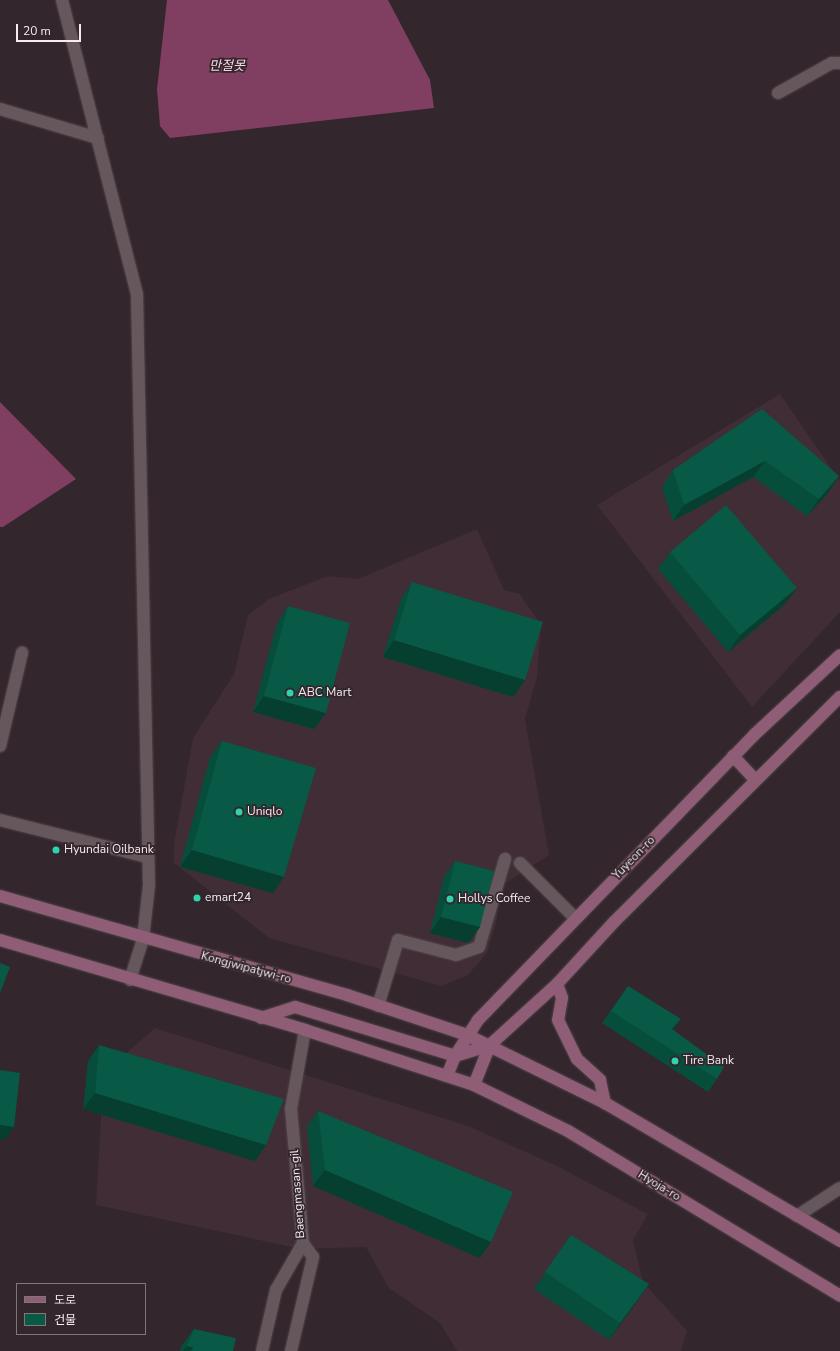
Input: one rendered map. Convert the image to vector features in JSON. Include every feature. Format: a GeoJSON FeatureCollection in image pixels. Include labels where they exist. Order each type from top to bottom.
{"type":"FeatureCollection","features":[{"type":"Feature","properties":{"kind":"main road","name":"Yuyeon-ro"},"geometry":{"type":"LineString","coordinates":[[447,1076],[455,1056],[467,1035],[576,918],[733,756],[840,654]]}},
{"type":"Feature","properties":{"kind":"main road"},"geometry":{"type":"LineString","coordinates":[[0,940],[130,980],[305,1030],[474,1085],[490,1046],[557,984],[755,780],[840,697]]}},
{"type":"Feature","properties":{"kind":"main road"},"geometry":{"type":"LineString","coordinates":[[733,756],[755,780]]}},
{"type":"Feature","properties":{"kind":"main road","name":"Kongjwipatjwi-ro"},"geometry":{"type":"LineString","coordinates":[[0,896],[143,939],[378,1006],[467,1035],[490,1046]]}},
{"type":"Feature","properties":{"kind":"main road"},"geometry":{"type":"LineString","coordinates":[[557,984],[562,998],[558,1020],[577,1059],[600,1080],[605,1103]]}},
{"type":"Feature","properties":{"kind":"main road"},"geometry":{"type":"LineString","coordinates":[[261,1018],[294,1007],[455,1056],[490,1046],[605,1103],[840,1241]]}},
{"type":"Feature","properties":{"kind":"main road","name":"Hyoja-ro"},"geometry":{"type":"LineString","coordinates":[[474,1085],[568,1131],[840,1296]]}},
{"type":"Feature","properties":{"kind":"street"},"geometry":{"type":"LineString","coordinates":[[62,0],[137,294],[146,857],[149,885],[143,939],[130,980]]}},
{"type":"Feature","properties":{"kind":"street"},"geometry":{"type":"LineString","coordinates":[[778,93],[832,62],[840,63]]}},
{"type":"Feature","properties":{"kind":"street"},"geometry":{"type":"LineString","coordinates":[[0,109],[98,138]]}},
{"type":"Feature","properties":{"kind":"street"},"geometry":{"type":"LineString","coordinates":[[0,746],[22,653]]}},
{"type":"Feature","properties":{"kind":"street"},"geometry":{"type":"LineString","coordinates":[[0,820],[146,857]]}},
{"type":"Feature","properties":{"kind":"street"},"geometry":{"type":"LineString","coordinates":[[378,1006],[398,940],[456,955],[480,947],[505,859]]}},
{"type":"Feature","properties":{"kind":"street"},"geometry":{"type":"LineString","coordinates":[[520,863],[576,918]]}},
{"type":"Feature","properties":{"kind":"street","name":"Baengmasan-gil"},"geometry":{"type":"LineString","coordinates":[[262,1351],[276,1290],[303,1243],[291,1109],[305,1030]]}},
{"type":"Feature","properties":{"kind":"street"},"geometry":{"type":"LineString","coordinates":[[797,1216],[840,1188]]}},
{"type":"Feature","properties":{"kind":"street"},"geometry":{"type":"LineString","coordinates":[[291,1351],[313,1257],[303,1243]]}},
{"type":"Feature","properties":{"kind":"shaded area","name":"만절못"},"geometry":{"type":"Polygon","coordinates":[[[167,0],[388,0],[430,80],[434,108],[170,138],[160,126],[157,89],[167,0]]]}},
{"type":"Feature","properties":{"kind":"shaded area"},"geometry":{"type":"Polygon","coordinates":[[[780,394],[840,481],[840,612],[752,707],[597,505],[780,394]]]}},
{"type":"Feature","properties":{"kind":"shaded area"},"geometry":{"type":"Polygon","coordinates":[[[0,402],[76,479],[3,527],[0,527],[0,402]]]}},
{"type":"Feature","properties":{"kind":"shaded area"},"geometry":{"type":"Polygon","coordinates":[[[477,529],[504,590],[520,594],[541,625],[537,677],[525,719],[549,855],[501,886],[496,923],[487,953],[468,975],[441,986],[269,938],[174,863],[174,844],[193,738],[234,674],[248,615],[269,599],[328,576],[358,579],[477,529]]]}},
{"type":"Feature","properties":{"kind":"shaded area"},"geometry":{"type":"Polygon","coordinates":[[[155,1028],[468,1126],[555,1165],[648,1214],[633,1240],[643,1282],[687,1331],[681,1351],[457,1351],[440,1323],[389,1288],[366,1247],[301,1249],[96,1205],[103,1084],[116,1062],[155,1028]]]}},
{"type":"Feature","properties":{"kind":"building"},"geometry":{"type":"Polygon","coordinates":[[[762,409],[839,476],[819,499],[765,461],[684,505],[673,470],[762,409]]]}},
{"type":"Feature","properties":{"kind":"building"},"geometry":{"type":"Polygon","coordinates":[[[726,505],[797,588],[740,635],[670,552],[726,505]]]}},
{"type":"Feature","properties":{"kind":"building"},"geometry":{"type":"Polygon","coordinates":[[[412,582],[543,622],[525,680],[394,640],[412,582]]]}},
{"type":"Feature","properties":{"kind":"building"},"geometry":{"type":"Polygon","coordinates":[[[288,606],[350,623],[326,713],[264,696],[288,606]]]}},
{"type":"Feature","properties":{"kind":"building"},"geometry":{"type":"Polygon","coordinates":[[[222,741],[316,768],[284,877],[192,850],[222,741]]]}},
{"type":"Feature","properties":{"kind":"building"},"geometry":{"type":"Polygon","coordinates":[[[455,861],[494,871],[480,927],[441,917],[455,861]]]}},
{"type":"Feature","properties":{"kind":"building"},"geometry":{"type":"Polygon","coordinates":[[[0,963],[10,967],[0,993],[0,963]]]}},
{"type":"Feature","properties":{"kind":"building"},"geometry":{"type":"Polygon","coordinates":[[[628,986],[681,1019],[672,1029],[724,1067],[717,1079],[611,1011],[628,986]]]}},
{"type":"Feature","properties":{"kind":"building"},"geometry":{"type":"Polygon","coordinates":[[[99,1045],[284,1099],[266,1145],[95,1093],[99,1045]]]}},
{"type":"Feature","properties":{"kind":"building"},"geometry":{"type":"Polygon","coordinates":[[[0,1070],[20,1073],[14,1127],[0,1125],[0,1070]]]}},
{"type":"Feature","properties":{"kind":"building"},"geometry":{"type":"Polygon","coordinates":[[[318,1111],[513,1192],[491,1242],[325,1170],[318,1111]]]}},
{"type":"Feature","properties":{"kind":"building"},"geometry":{"type":"Polygon","coordinates":[[[571,1235],[649,1284],[620,1323],[545,1272],[571,1235]]]}},
{"type":"Feature","properties":{"kind":"building"},"geometry":{"type":"Polygon","coordinates":[[[194,1329],[236,1338],[233,1351],[192,1351],[193,1347],[187,1346],[194,1329]]]}},
{"type":"Feature","properties":{"kind":"place","name":"ABC Mart"},"geometry":{"type":"Point","coordinates":[290,693]}},
{"type":"Feature","properties":{"kind":"place","name":"Uniqlo"},"geometry":{"type":"Point","coordinates":[239,812]}},
{"type":"Feature","properties":{"kind":"place","name":"Hyundai Oilbank"},"geometry":{"type":"Point","coordinates":[56,850]}},
{"type":"Feature","properties":{"kind":"place","name":"emart24"},"geometry":{"type":"Point","coordinates":[197,898]}},
{"type":"Feature","properties":{"kind":"place","name":"Hollys Coffee"},"geometry":{"type":"Point","coordinates":[450,899]}},
{"type":"Feature","properties":{"kind":"place","name":"Tire Bank"},"geometry":{"type":"Point","coordinates":[675,1061]}}]}
